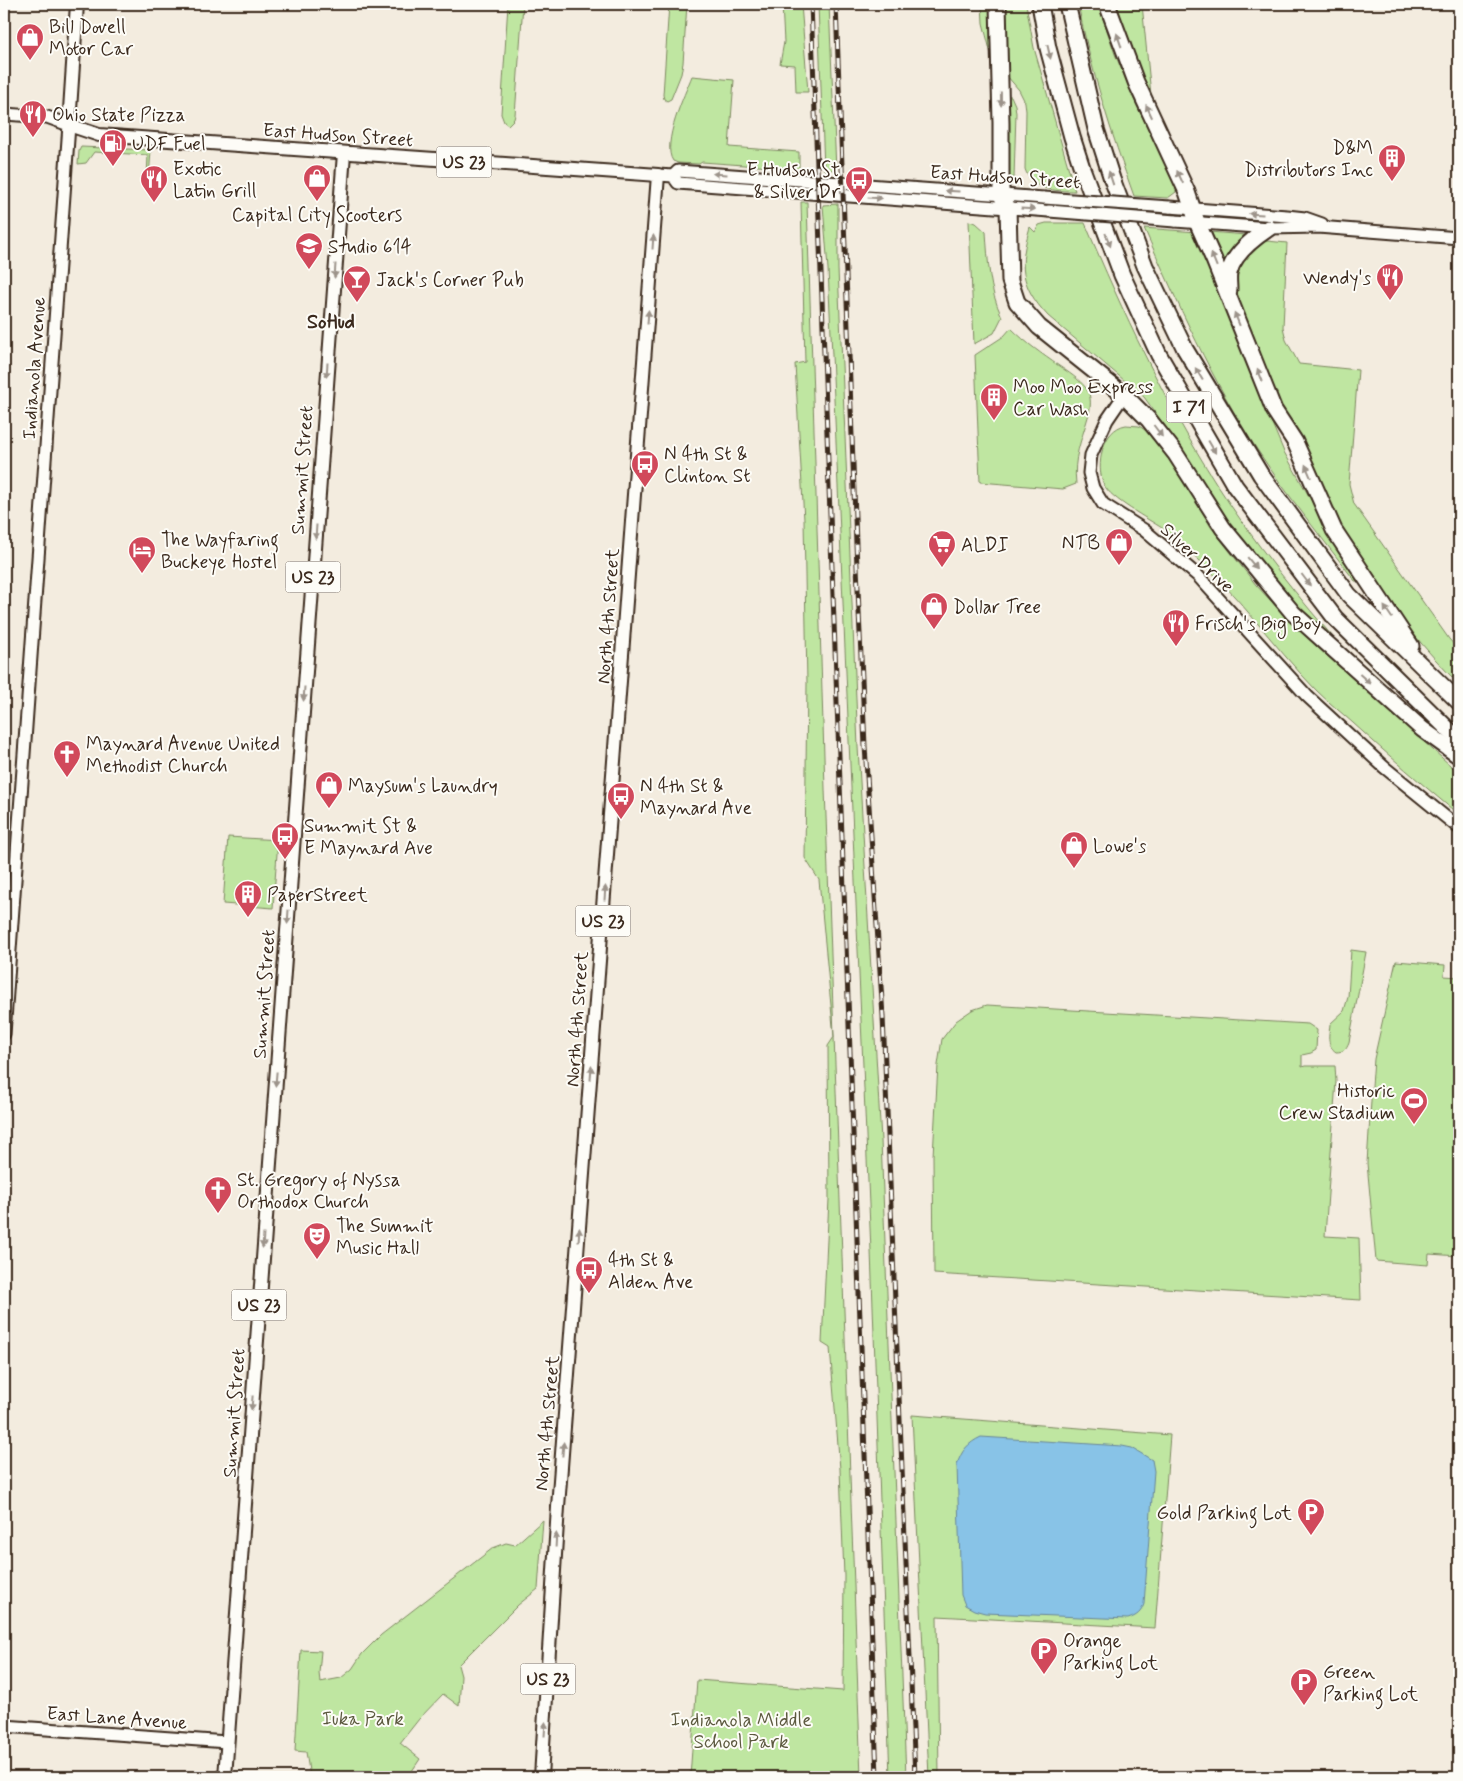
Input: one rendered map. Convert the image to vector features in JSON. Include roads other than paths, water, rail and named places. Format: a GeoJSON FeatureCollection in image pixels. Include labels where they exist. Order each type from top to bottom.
{"type":"FeatureCollection","features":[{"type":"Feature","properties":{"kind":"highway"},"geometry":{"type":"LineString","coordinates":[[998,4],[1004,202],[1010,281],[1021,308],[1039,327],[1124,395],[1149,420],[1175,453],[1223,528],[1293,613],[1422,729],[1459,756]]}},
{"type":"Feature","properties":{"kind":"highway","name":"I 71"},"geometry":{"type":"LineString","coordinates":[[1040,4],[1050,57],[1083,172],[1119,266],[1159,355],[1235,486],[1335,618],[1459,740]]}},
{"type":"Feature","properties":{"kind":"highway","name":"I 71"},"geometry":{"type":"LineString","coordinates":[[1067,4],[1096,129],[1112,179],[1145,266],[1185,349],[1261,475],[1349,595],[1454,697]]}},
{"type":"Feature","properties":{"kind":"highway"},"geometry":{"type":"LineString","coordinates":[[1106,4],[1136,82],[1184,185],[1274,410],[1296,442],[1334,530],[1407,640],[1454,697]]}},
{"type":"Feature","properties":{"kind":"highway"},"geometry":{"type":"LineString","coordinates":[[1229,298],[1229,272],[1242,249],[1256,236],[1269,228]]}},
{"type":"Feature","properties":{"kind":"main road","name":"Indianola Avenue"},"geometry":{"type":"LineString","coordinates":[[69,124],[77,4]]}},
{"type":"Feature","properties":{"kind":"main road","name":"East Hudson Street"},"geometry":{"type":"LineString","coordinates":[[69,124],[99,135],[658,175]]}},
{"type":"Feature","properties":{"kind":"main road","name":"Summit Street"},"geometry":{"type":"LineString","coordinates":[[225,1777],[344,153]]}},
{"type":"Feature","properties":{"kind":"main road","name":"North 4th Street"},"geometry":{"type":"LineString","coordinates":[[541,1777],[559,1498],[658,175]]}},
{"type":"Feature","properties":{"kind":"street","name":"East Hudson Street"},"geometry":{"type":"LineString","coordinates":[[4,114],[47,117],[69,124]]}},
{"type":"Feature","properties":{"kind":"street","name":"Indianola Avenue"},"geometry":{"type":"LineString","coordinates":[[4,1034],[69,124]]}},
{"type":"Feature","properties":{"kind":"street","name":"East Hudson Street"},"geometry":{"type":"LineString","coordinates":[[658,175],[672,176],[678,171],[1004,202],[1049,211],[1175,221],[1195,215],[1305,218],[1336,228]]}},
{"type":"Feature","properties":{"kind":"street","name":"East Hudson Street"},"geometry":{"type":"LineString","coordinates":[[1004,202],[1044,198],[1169,207],[1195,215],[1269,228],[1318,227],[1459,238]]}},
{"type":"Feature","properties":{"kind":"street","name":"Silver Drive"},"geometry":{"type":"LineString","coordinates":[[1124,395],[1107,420],[1091,455],[1089,473],[1093,488],[1103,504],[1144,530],[1198,576],[1307,696],[1384,767],[1459,828]]}},
{"type":"Feature","properties":{"kind":"street","name":"East Lane Avenue"},"geometry":{"type":"LineString","coordinates":[[4,1726],[228,1742]]}},
{"type":"Feature","properties":{"kind":"water"},"geometry":{"type":"Polygon","coordinates":[[[981,1437],[1122,1446],[1132,1448],[1152,1460],[1154,1471],[1144,1604],[1138,1614],[1128,1619],[985,1613],[965,1605],[961,1595],[957,1465],[966,1448],[981,1437]]]}},
{"type":"Feature","properties":{"kind":"railway"},"geometry":{"type":"LineString","coordinates":[[811,4],[877,1777]]}},
{"type":"Feature","properties":{"kind":"railway"},"geometry":{"type":"LineString","coordinates":[[836,4],[865,746],[883,1016],[915,1777]]}},
{"type":"Feature","properties":{"kind":"place","name":"Bill Dovell Motor Car"},"geometry":{"type":"Point","coordinates":[30,61]}},
{"type":"Feature","properties":{"kind":"place","name":"Ohio State Pizza"},"geometry":{"type":"Point","coordinates":[33,138]}},
{"type":"Feature","properties":{"kind":"place","name":"UDF Fuel"},"geometry":{"type":"Point","coordinates":[113,167]}},
{"type":"Feature","properties":{"kind":"place","name":"D&M Distributors Inc"},"geometry":{"type":"Point","coordinates":[1392,182]}},
{"type":"Feature","properties":{"kind":"place","name":"Capital City Scooters"},"geometry":{"type":"Point","coordinates":[317,202]}},
{"type":"Feature","properties":{"kind":"place","name":"Exotic Latin Grill"},"geometry":{"type":"Point","coordinates":[154,203]}},
{"type":"Feature","properties":{"kind":"place","name":"E Hudson St & Silver Dr"},"geometry":{"type":"Point","coordinates":[859,204]}},
{"type":"Feature","properties":{"kind":"place","name":"Studio 614"},"geometry":{"type":"Point","coordinates":[309,270]}},
{"type":"Feature","properties":{"kind":"place","name":"Wendy's"},"geometry":{"type":"Point","coordinates":[1390,301]}},
{"type":"Feature","properties":{"kind":"place","name":"Jack's Corner Pub"},"geometry":{"type":"Point","coordinates":[357,303]}},
{"type":"Feature","properties":{"kind":"place","name":"Moo Moo Express Car Wash"},"geometry":{"type":"Point","coordinates":[994,421]}},
{"type":"Feature","properties":{"kind":"place","name":"N 4th St & Clinton St"},"geometry":{"type":"Point","coordinates":[645,488]}},
{"type":"Feature","properties":{"kind":"place","name":"NTB"},"geometry":{"type":"Point","coordinates":[1119,566]}},
{"type":"Feature","properties":{"kind":"place","name":"ALDI"},"geometry":{"type":"Point","coordinates":[942,568]}},
{"type":"Feature","properties":{"kind":"place","name":"The Wayfaring Buckeye Hostel"},"geometry":{"type":"Point","coordinates":[142,574]}},
{"type":"Feature","properties":{"kind":"place","name":"Dollar Tree"},"geometry":{"type":"Point","coordinates":[934,630]}},
{"type":"Feature","properties":{"kind":"place","name":"Frisch's Big Boy"},"geometry":{"type":"Point","coordinates":[1176,647]}},
{"type":"Feature","properties":{"kind":"place","name":"Maynard Avenue United Methodist Church"},"geometry":{"type":"Point","coordinates":[67,778]}},
{"type":"Feature","properties":{"kind":"place","name":"Maysum's Laundry"},"geometry":{"type":"Point","coordinates":[329,809]}},
{"type":"Feature","properties":{"kind":"place","name":"N 4th St & Maynard Ave"},"geometry":{"type":"Point","coordinates":[621,820]}},
{"type":"Feature","properties":{"kind":"place","name":"Summit St & E Maynard Ave"},"geometry":{"type":"Point","coordinates":[285,860]}},
{"type":"Feature","properties":{"kind":"place","name":"Lowe's"},"geometry":{"type":"Point","coordinates":[1074,869]}},
{"type":"Feature","properties":{"kind":"place","name":"PaperStreet"},"geometry":{"type":"Point","coordinates":[248,918]}},
{"type":"Feature","properties":{"kind":"place","name":"Historic Crew Stadium"},"geometry":{"type":"Point","coordinates":[1414,1125]}},
{"type":"Feature","properties":{"kind":"place","name":"St. Gregory of Nyssa Orthodox Church"},"geometry":{"type":"Point","coordinates":[218,1214]}},
{"type":"Feature","properties":{"kind":"place","name":"The Summit Music Hall"},"geometry":{"type":"Point","coordinates":[317,1260]}},
{"type":"Feature","properties":{"kind":"place","name":"4th St & Alden Ave"},"geometry":{"type":"Point","coordinates":[589,1294]}},
{"type":"Feature","properties":{"kind":"place","name":"Gold Parking Lot"},"geometry":{"type":"Point","coordinates":[1311,1536]}},
{"type":"Feature","properties":{"kind":"place","name":"Orange Parking Lot"},"geometry":{"type":"Point","coordinates":[1044,1675]}},
{"type":"Feature","properties":{"kind":"place","name":"Green Parking Lot"},"geometry":{"type":"Point","coordinates":[1304,1706]}},
{"type":"Feature","properties":{"kind":"district","name":"SoHud"},"geometry":{"type":"Point","coordinates":[331,321]}},
{"type":"Feature","properties":{"kind":"park label","name":"Iuka Park"},"geometry":{"type":"Point","coordinates":[363,1718]}},
{"type":"Feature","properties":{"kind":"park label","name":"Indianola Middle School Park"},"geometry":{"type":"Point","coordinates":[741,1730]}}]}
